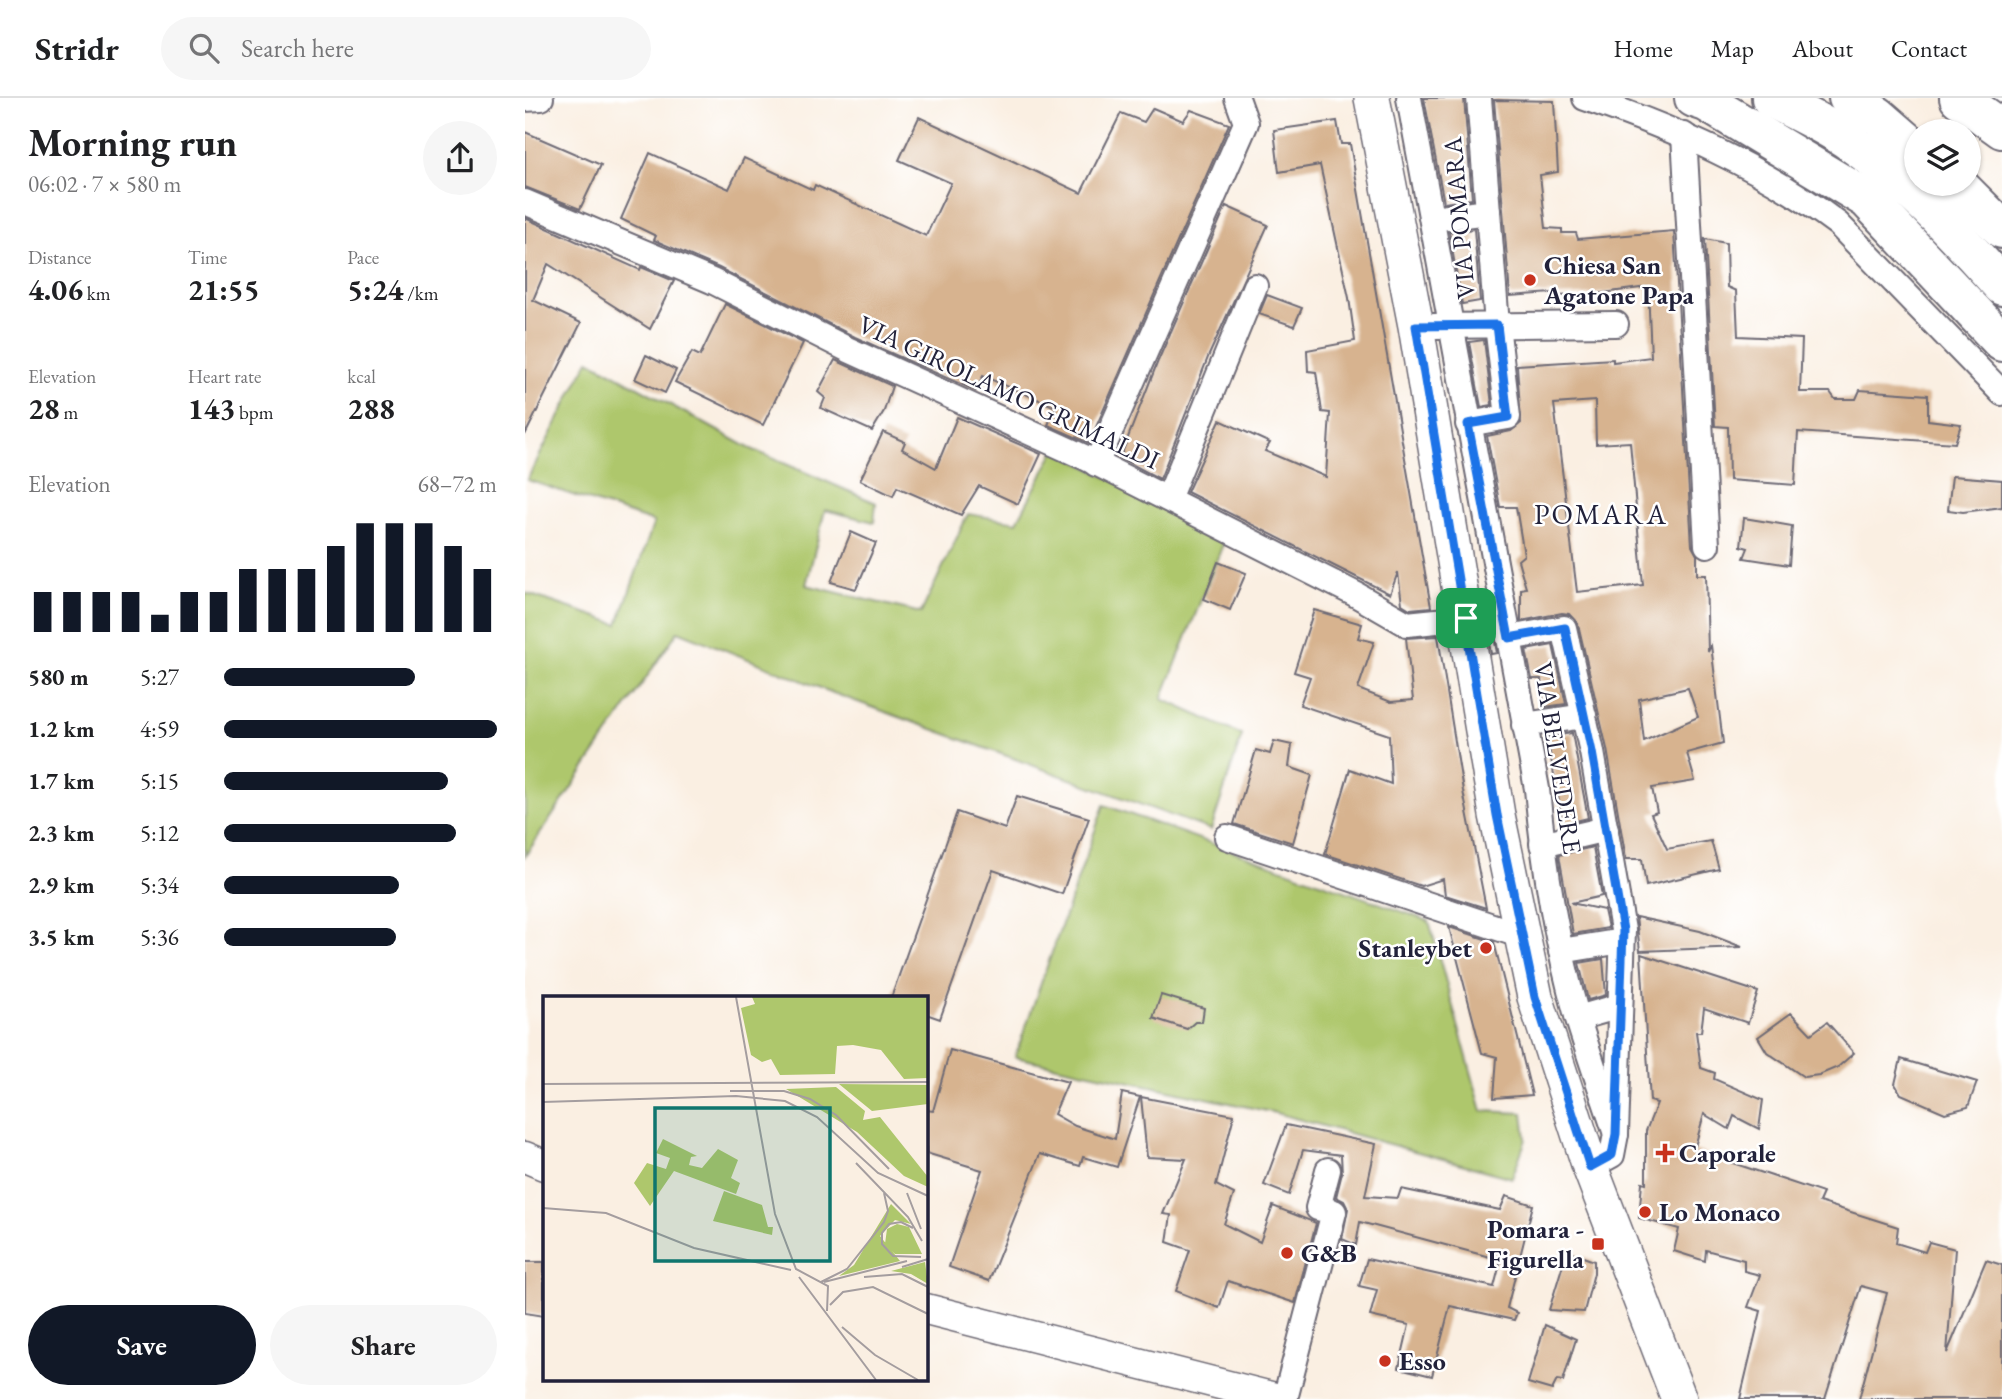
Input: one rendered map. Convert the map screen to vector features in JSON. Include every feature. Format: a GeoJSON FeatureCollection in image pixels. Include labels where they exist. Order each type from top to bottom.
{"type":"FeatureCollection","features":[{"type":"Feature","properties":{"kind":"highway"},"geometry":{"type":"LineString","coordinates":[[1694,98],[1706,102],[1867,200],[2002,342]]}},
{"type":"Feature","properties":{"kind":"highway"},"geometry":{"type":"LineString","coordinates":[[1771,98],[1844,137],[1894,174],[1940,216],[2002,286]]}},
{"type":"Feature","properties":{"kind":"highway"},"geometry":{"type":"LineString","coordinates":[[1848,98],[1878,116],[1904,139]]}},
{"type":"Feature","properties":{"kind":"highway"},"geometry":{"type":"LineString","coordinates":[[1959,98],[2002,129]]}},
{"type":"Feature","properties":{"kind":"highway"},"geometry":{"type":"LineString","coordinates":[[1969,196],[2002,229]]}},
{"type":"Feature","properties":{"kind":"main road"},"geometry":{"type":"LineString","coordinates":[[1373,98],[1433,326],[1466,618],[1497,815],[1535,997],[1590,1167],[1674,1393]]}},
{"type":"Feature","properties":{"kind":"street"},"geometry":{"type":"LineString","coordinates":[[525,99],[541,98]]}},
{"type":"Feature","properties":{"kind":"street"},"geometry":{"type":"LineString","coordinates":[[1096,464],[1246,123],[1237,98]]}},
{"type":"Feature","properties":{"kind":"street","name":"VIA BELVEDERE"},"geometry":{"type":"LineString","coordinates":[[1409,98],[1432,219],[1433,326],[1468,424],[1537,789],[1542,844],[1561,951],[1578,1018],[1616,1134]]}},
{"type":"Feature","properties":{"kind":"street","name":"VIA POMARA"},"geometry":{"type":"LineString","coordinates":[[1468,424],[1508,417],[1497,325],[1479,98]]}},
{"type":"Feature","properties":{"kind":"street"},"geometry":{"type":"LineString","coordinates":[[1585,98],[1684,135],[1769,178],[1838,224],[2002,393]]}},
{"type":"Feature","properties":{"kind":"street"},"geometry":{"type":"LineString","coordinates":[[1684,135],[1707,545]]}},
{"type":"Feature","properties":{"kind":"street","name":"VIA GIROLAMO GRIMALDI"},"geometry":{"type":"LineString","coordinates":[[525,202],[712,281],[849,350],[1096,464],[1355,594],[1407,624],[1466,618]]}},
{"type":"Feature","properties":{"kind":"street"},"geometry":{"type":"LineString","coordinates":[[1432,219],[1488,212]]}},
{"type":"Feature","properties":{"kind":"street"},"geometry":{"type":"LineString","coordinates":[[1168,499],[1255,286]]}},
{"type":"Feature","properties":{"kind":"street"},"geometry":{"type":"LineString","coordinates":[[1433,326],[1616,324]]}},
{"type":"Feature","properties":{"kind":"street"},"geometry":{"type":"LineString","coordinates":[[1509,638],[1565,628],[1606,829],[1622,941],[1616,1134],[1612,1155],[1590,1167]]}},
{"type":"Feature","properties":{"kind":"street"},"geometry":{"type":"LineString","coordinates":[[1524,725],[1584,716]]}},
{"type":"Feature","properties":{"kind":"street"},"geometry":{"type":"LineString","coordinates":[[1542,844],[1606,829]]}},
{"type":"Feature","properties":{"kind":"street"},"geometry":{"type":"LineString","coordinates":[[1227,837],[1522,936]]}},
{"type":"Feature","properties":{"kind":"street"},"geometry":{"type":"LineString","coordinates":[[1561,951],[1622,941]]}},
{"type":"Feature","properties":{"kind":"street"},"geometry":{"type":"LineString","coordinates":[[1578,1018],[1620,1006]]}},
{"type":"Feature","properties":{"kind":"street"},"geometry":{"type":"LineString","coordinates":[[525,1157],[543,1166]]}},
{"type":"Feature","properties":{"kind":"street"},"geometry":{"type":"LineString","coordinates":[[1285,1399],[1333,1212],[1318,1208],[1328,1170]]}},
{"type":"Feature","properties":{"kind":"street"},"geometry":{"type":"LineString","coordinates":[[927,1309],[1279,1399]]}},
{"type":"Feature","properties":{"kind":"green space"},"geometry":{"type":"Polygon","coordinates":[[[589,360],[749,448],[876,503],[874,522],[825,510],[806,585],[921,613],[968,514],[1017,522],[1055,450],[1225,539],[1162,699],[1242,735],[1211,830],[833,693],[678,631],[525,856],[525,593],[618,624],[654,522],[527,480],[589,360]]]}},
{"type":"Feature","properties":{"kind":"green space"},"geometry":{"type":"Polygon","coordinates":[[[1104,805],[1429,921],[1482,1111],[1523,1113],[1526,1139],[1512,1178],[1276,1113],[1015,1057],[1104,805]]]}},
{"type":"Feature","properties":{"kind":"building"},"geometry":{"type":"Polygon","coordinates":[[[1424,98],[1464,98],[1472,199],[1444,203],[1424,98]]]}},
{"type":"Feature","properties":{"kind":"building"},"geometry":{"type":"Polygon","coordinates":[[[1494,100],[1554,101],[1558,172],[1540,175],[1546,228],[1562,229],[1562,233],[1576,233],[1578,239],[1674,231],[1692,546],[1697,555],[1697,575],[1706,575],[1708,652],[1711,645],[1723,743],[1687,753],[1695,781],[1652,788],[1657,812],[1651,814],[1667,849],[1711,841],[1719,869],[1646,886],[1642,859],[1626,859],[1607,749],[1578,624],[1569,614],[1562,613],[1521,621],[1521,589],[1526,588],[1518,560],[1524,555],[1516,507],[1500,507],[1487,436],[1511,431],[1521,423],[1517,365],[1613,359],[1613,362],[1651,357],[1648,287],[1588,295],[1553,296],[1553,293],[1510,296],[1494,100]],[[1595,401],[1554,404],[1577,592],[1643,585],[1630,442],[1596,444],[1595,401]],[[1688,688],[1639,699],[1644,741],[1698,717],[1688,688]]]}},
{"type":"Feature","properties":{"kind":"building"},"geometry":{"type":"Polygon","coordinates":[[[1153,108],[1183,121],[1191,110],[1229,124],[1089,443],[1048,425],[1056,407],[983,376],[976,391],[855,337],[719,268],[654,240],[656,236],[621,219],[650,153],[729,189],[744,158],[813,190],[815,185],[926,236],[951,183],[899,160],[919,117],[1081,193],[1121,113],[1144,122],[1153,108]]]}},
{"type":"Feature","properties":{"kind":"building"},"geometry":{"type":"Polygon","coordinates":[[[1337,121],[1341,144],[1350,144],[1431,607],[1410,609],[1402,604],[1398,572],[1390,594],[1187,492],[1220,420],[1270,443],[1265,451],[1326,477],[1330,413],[1322,412],[1316,372],[1308,371],[1307,350],[1355,341],[1349,298],[1320,165],[1279,172],[1274,130],[1337,121]]]}},
{"type":"Feature","properties":{"kind":"building"},"geometry":{"type":"Polygon","coordinates":[[[525,132],[601,165],[580,209],[525,187],[525,132]]]}},
{"type":"Feature","properties":{"kind":"building"},"geometry":{"type":"Polygon","coordinates":[[[1226,206],[1268,225],[1209,355],[1160,479],[1120,458],[1158,361],[1226,206]]]}},
{"type":"Feature","properties":{"kind":"building"},"geometry":{"type":"Polygon","coordinates":[[[525,218],[640,270],[641,267],[674,281],[650,329],[548,264],[533,300],[581,323],[525,435],[525,218]]]}},
{"type":"Feature","properties":{"kind":"building"},"geometry":{"type":"Polygon","coordinates":[[[1474,229],[1480,301],[1462,304],[1449,232],[1474,229]]]}},
{"type":"Feature","properties":{"kind":"building"},"geometry":{"type":"Polygon","coordinates":[[[1705,239],[1726,243],[1727,287],[1736,291],[1738,336],[1802,339],[1800,392],[1830,392],[1835,399],[1856,399],[1860,390],[1928,395],[1928,420],[1961,424],[1955,443],[1798,432],[1795,485],[1729,480],[1728,427],[1715,426],[1705,239]]]}},
{"type":"Feature","properties":{"kind":"building"},"geometry":{"type":"Polygon","coordinates":[[[1267,295],[1302,308],[1294,326],[1259,314],[1267,295]]]}},
{"type":"Feature","properties":{"kind":"building"},"geometry":{"type":"Polygon","coordinates":[[[725,304],[803,343],[763,425],[675,382],[692,352],[700,356],[725,304]]]}},
{"type":"Feature","properties":{"kind":"building"},"geometry":{"type":"Polygon","coordinates":[[[1484,340],[1492,405],[1481,407],[1469,342],[1484,340]]]}},
{"type":"Feature","properties":{"kind":"building"},"geometry":{"type":"Polygon","coordinates":[[[646,355],[676,370],[665,393],[635,379],[646,355]]]}},
{"type":"Feature","properties":{"kind":"building"},"geometry":{"type":"Polygon","coordinates":[[[835,360],[892,386],[884,411],[872,431],[821,408],[825,398],[818,392],[835,360]]]}},
{"type":"Feature","properties":{"kind":"building"},"geometry":{"type":"Polygon","coordinates":[[[957,417],[1041,454],[1018,504],[979,486],[961,515],[897,487],[893,496],[860,480],[883,432],[905,442],[902,449],[936,468],[957,417]]]}},
{"type":"Feature","properties":{"kind":"building"},"geometry":{"type":"Polygon","coordinates":[[[1952,476],[2002,480],[2002,507],[1963,512],[1948,510],[1952,476]]]}},
{"type":"Feature","properties":{"kind":"building"},"geometry":{"type":"Polygon","coordinates":[[[1744,518],[1792,526],[1789,565],[1744,558],[1748,548],[1741,546],[1744,518]]]}},
{"type":"Feature","properties":{"kind":"building"},"geometry":{"type":"Polygon","coordinates":[[[851,532],[876,543],[856,589],[831,582],[851,532]]]}},
{"type":"Feature","properties":{"kind":"building"},"geometry":{"type":"Polygon","coordinates":[[[1218,562],[1246,573],[1230,610],[1204,599],[1218,562]]]}},
{"type":"Feature","properties":{"kind":"building"},"geometry":{"type":"Polygon","coordinates":[[[1314,610],[1362,624],[1358,638],[1374,642],[1358,689],[1391,702],[1413,700],[1406,638],[1438,636],[1463,791],[1486,908],[1445,895],[1443,879],[1421,886],[1325,854],[1350,769],[1391,784],[1389,735],[1300,705],[1310,677],[1294,672],[1314,610]]]}},
{"type":"Feature","properties":{"kind":"building"},"geometry":{"type":"Polygon","coordinates":[[[1486,626],[1492,626],[1497,653],[1491,654],[1486,626]]]}},
{"type":"Feature","properties":{"kind":"building"},"geometry":{"type":"Polygon","coordinates":[[[1553,645],[1566,704],[1544,707],[1541,679],[1532,679],[1526,650],[1553,645]]]}},
{"type":"Feature","properties":{"kind":"building"},"geometry":{"type":"Polygon","coordinates":[[[1572,733],[1588,818],[1563,824],[1547,737],[1572,733]]]}},
{"type":"Feature","properties":{"kind":"building"},"geometry":{"type":"Polygon","coordinates":[[[1274,741],[1292,745],[1289,767],[1312,775],[1293,843],[1234,824],[1256,750],[1270,754],[1274,741]]]}},
{"type":"Feature","properties":{"kind":"building"},"geometry":{"type":"Polygon","coordinates":[[[1017,796],[1089,818],[1062,894],[993,870],[940,1019],[927,1014],[927,996],[892,996],[957,812],[1005,829],[1017,796]]]}},
{"type":"Feature","properties":{"kind":"building"},"geometry":{"type":"Polygon","coordinates":[[[1593,847],[1602,896],[1571,903],[1604,910],[1608,928],[1573,934],[1559,855],[1593,847]]]}},
{"type":"Feature","properties":{"kind":"building"},"geometry":{"type":"Polygon","coordinates":[[[1636,917],[1700,931],[1742,947],[1640,951],[1636,917]]]}},
{"type":"Feature","properties":{"kind":"building"},"geometry":{"type":"Polygon","coordinates":[[[1449,927],[1494,942],[1532,1095],[1494,1098],[1497,1057],[1482,1053],[1449,927]]]}},
{"type":"Feature","properties":{"kind":"building"},"geometry":{"type":"Polygon","coordinates":[[[1641,954],[1758,992],[1748,1023],[1704,1008],[1701,1032],[1696,1032],[1701,1068],[1715,1073],[1714,1079],[1763,1100],[1759,1129],[1734,1116],[1729,1129],[1704,1114],[1694,1150],[1823,1193],[1819,1202],[1898,1227],[1896,1243],[1925,1252],[1929,1242],[1955,1249],[1947,1353],[1986,1260],[2002,1265],[2002,1399],[1859,1399],[1887,1293],[1861,1286],[1825,1399],[1740,1399],[1761,1311],[1748,1307],[1760,1275],[1744,1271],[1744,1260],[1706,1250],[1705,1261],[1674,1251],[1679,1229],[1639,1218],[1642,1182],[1646,1183],[1646,1131],[1657,1103],[1650,1101],[1641,954]]]}},
{"type":"Feature","properties":{"kind":"building"},"geometry":{"type":"Polygon","coordinates":[[[1603,959],[1606,995],[1588,1000],[1579,963],[1603,959]]]}},
{"type":"Feature","properties":{"kind":"building"},"geometry":{"type":"Polygon","coordinates":[[[1161,995],[1204,1008],[1202,1022],[1195,1022],[1187,1029],[1153,1018],[1161,995]]]}},
{"type":"Feature","properties":{"kind":"building"},"geometry":{"type":"Polygon","coordinates":[[[1791,1013],[1811,1034],[1827,1022],[1854,1053],[1838,1067],[1819,1075],[1804,1077],[1767,1052],[1758,1037],[1791,1013]]]}},
{"type":"Feature","properties":{"kind":"building"},"geometry":{"type":"Polygon","coordinates":[[[950,1050],[1068,1082],[1054,1114],[1075,1126],[1115,1139],[1122,1093],[1140,1097],[1117,1167],[1083,1157],[1080,1166],[1040,1154],[989,1281],[949,1267],[982,1170],[927,1153],[927,1110],[933,1111],[950,1050]]]}},
{"type":"Feature","properties":{"kind":"building"},"geometry":{"type":"Polygon","coordinates":[[[1901,1059],[1977,1082],[1968,1107],[1945,1113],[1901,1094],[1895,1084],[1901,1059]]]}},
{"type":"Feature","properties":{"kind":"building"},"geometry":{"type":"Polygon","coordinates":[[[1141,1097],[1234,1115],[1216,1185],[1234,1194],[1224,1224],[1260,1242],[1273,1206],[1316,1223],[1295,1303],[1228,1281],[1219,1308],[1176,1291],[1190,1250],[1167,1242],[1171,1215],[1163,1214],[1186,1159],[1147,1157],[1141,1097]]]}},
{"type":"Feature","properties":{"kind":"building"},"geometry":{"type":"Polygon","coordinates":[[[1286,1125],[1376,1144],[1365,1196],[1398,1198],[1401,1189],[1500,1210],[1506,1196],[1533,1205],[1507,1308],[1517,1313],[1514,1320],[1450,1306],[1432,1376],[1399,1368],[1409,1325],[1370,1316],[1377,1290],[1359,1286],[1367,1259],[1494,1287],[1501,1260],[1360,1222],[1356,1245],[1342,1239],[1348,1209],[1344,1201],[1336,1197],[1342,1173],[1341,1155],[1303,1150],[1289,1195],[1264,1185],[1286,1125]]]}},
{"type":"Feature","properties":{"kind":"building"},"geometry":{"type":"Polygon","coordinates":[[[1567,1251],[1594,1261],[1594,1273],[1584,1312],[1549,1310],[1567,1251]]]}},
{"type":"Feature","properties":{"kind":"building"},"geometry":{"type":"Polygon","coordinates":[[[525,1262],[543,1262],[543,1316],[525,1313],[525,1262]]]}},
{"type":"Feature","properties":{"kind":"building"},"geometry":{"type":"Polygon","coordinates":[[[1545,1325],[1576,1339],[1563,1381],[1557,1380],[1552,1390],[1528,1383],[1545,1325]]]}},
{"type":"Feature","properties":{"kind":"place","name":"Chiesa San Agatone Papa"},"geometry":{"type":"Point","coordinates":[1530,280]}},
{"type":"Feature","properties":{"kind":"place","name":"Stanleybet"},"geometry":{"type":"Point","coordinates":[1486,948]}},
{"type":"Feature","properties":{"kind":"place","name":"Caporale"},"geometry":{"type":"Point","coordinates":[1665,1153]}},
{"type":"Feature","properties":{"kind":"place","name":"Lo Monaco"},"geometry":{"type":"Point","coordinates":[1645,1212]}},
{"type":"Feature","properties":{"kind":"place","name":"Pomara - Figurella"},"geometry":{"type":"Point","coordinates":[1598,1244]}},
{"type":"Feature","properties":{"kind":"place","name":"G&B"},"geometry":{"type":"Point","coordinates":[1287,1253]}},
{"type":"Feature","properties":{"kind":"place","name":"Esso"},"geometry":{"type":"Point","coordinates":[1385,1361]}},
{"type":"Feature","properties":{"kind":"district","name":"POMARA"},"geometry":{"type":"Point","coordinates":[1601,514]}},
{"type":"Feature","properties":{"kind":"route"},"geometry":{"type":"LineString","coordinates":[[1497,325],[1508,417],[1468,424],[1509,638],[1565,628],[1592,752],[1623,930],[1616,1134],[1612,1155],[1590,1167],[1535,997],[1497,815],[1466,618],[1416,326],[1497,325]]}}]}
